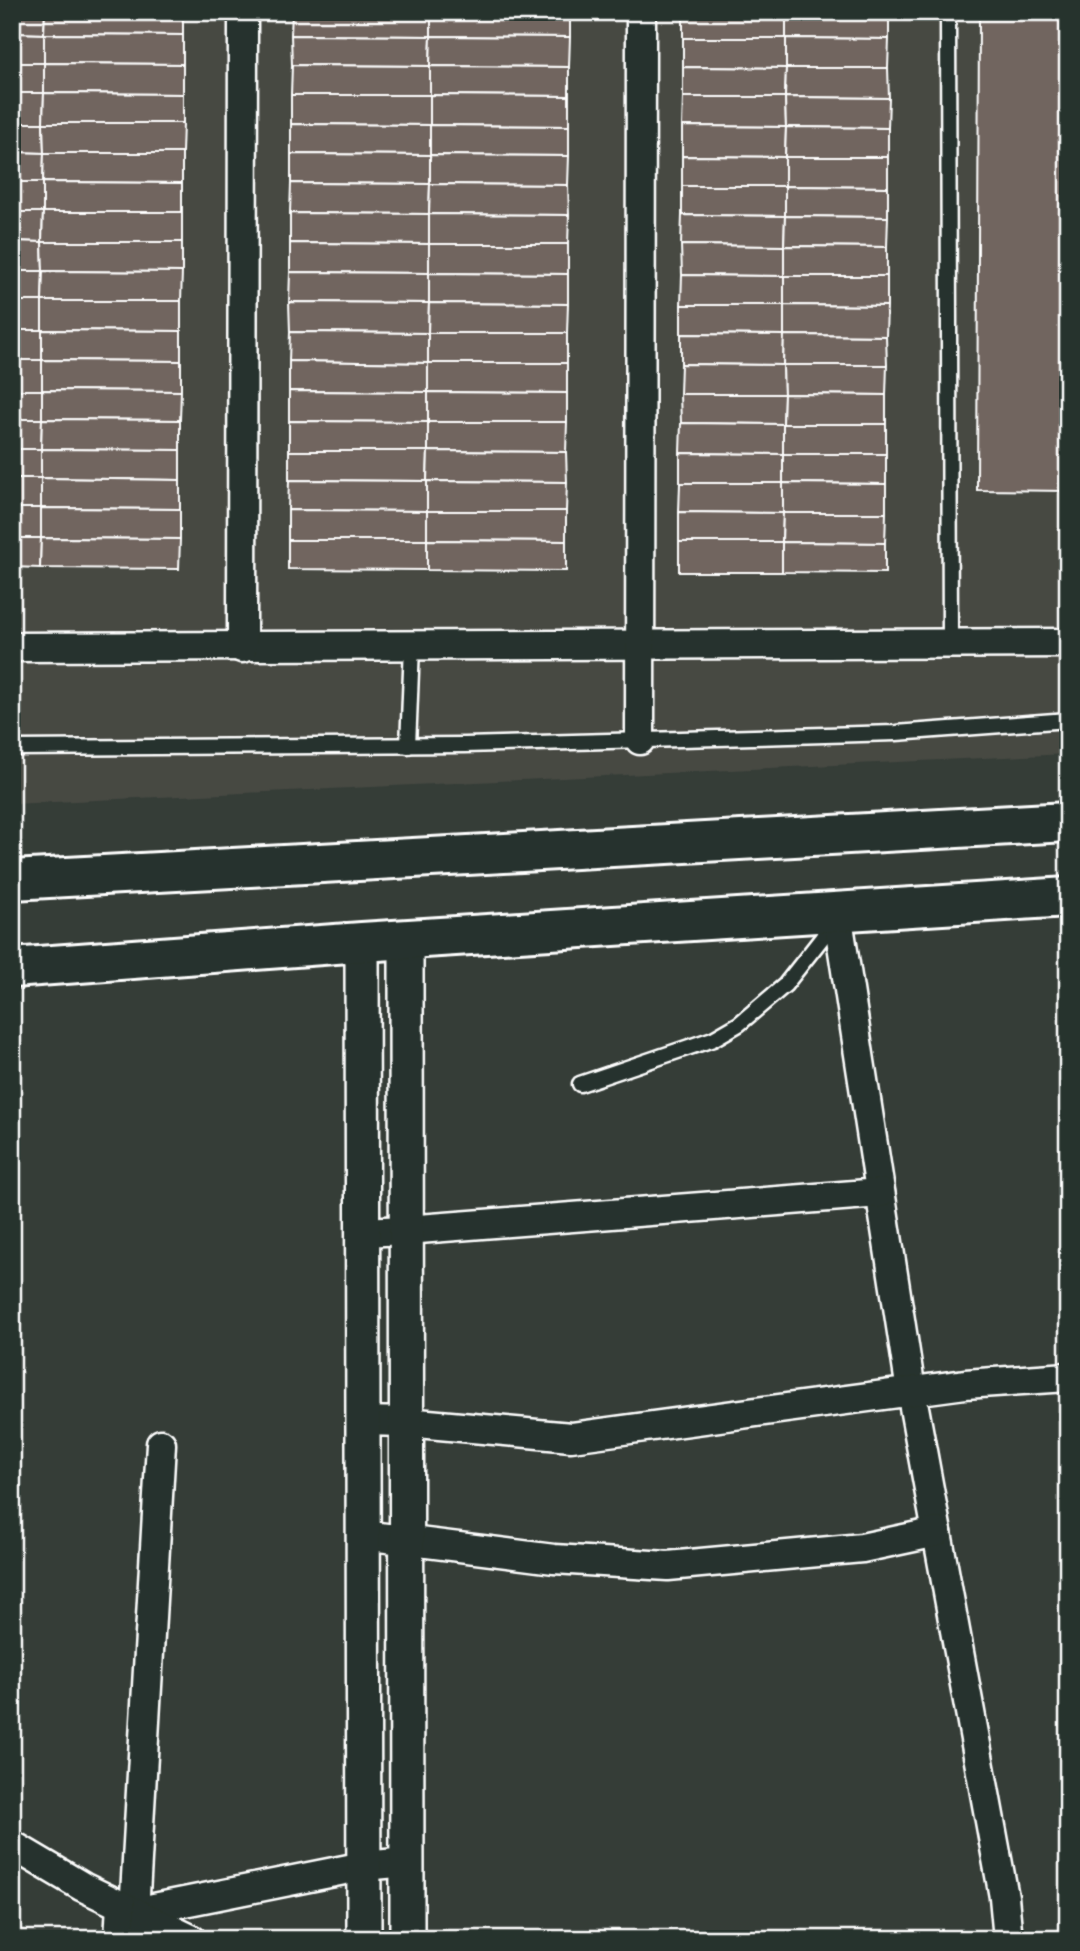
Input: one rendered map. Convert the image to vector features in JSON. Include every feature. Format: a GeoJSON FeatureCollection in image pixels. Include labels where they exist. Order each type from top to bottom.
{"type":"FeatureCollection","features":[{"type":"Feature","properties":{"kind":"main road"},"geometry":{"type":"LineString","coordinates":[[12,880],[1068,822]]}},
{"type":"Feature","properties":{"kind":"main road"},"geometry":{"type":"LineString","coordinates":[[12,968],[362,942],[1068,897]]}},
{"type":"Feature","properties":{"kind":"street"},"geometry":{"type":"LineString","coordinates":[[243,12],[243,648]]}},
{"type":"Feature","properties":{"kind":"street"},"geometry":{"type":"LineString","coordinates":[[640,740],[641,12]]}},
{"type":"Feature","properties":{"kind":"street"},"geometry":{"type":"LineString","coordinates":[[12,647],[1068,643]]}},
{"type":"Feature","properties":{"kind":"street"},"geometry":{"type":"LineString","coordinates":[[837,912],[911,1391],[1004,1897],[1008,1939]]}},
{"type":"Feature","properties":{"kind":"street"},"geometry":{"type":"LineString","coordinates":[[405,940],[407,1939]]}},
{"type":"Feature","properties":{"kind":"street"},"geometry":{"type":"LineString","coordinates":[[362,942],[364,1939]]}},
{"type":"Feature","properties":{"kind":"street"},"geometry":{"type":"LineString","coordinates":[[362,1232],[880,1193]]}},
{"type":"Feature","properties":{"kind":"street"},"geometry":{"type":"LineString","coordinates":[[363,1422],[406,1422],[571,1437],[965,1384],[1068,1377]]}},
{"type":"Feature","properties":{"kind":"street"},"geometry":{"type":"LineString","coordinates":[[119,1939],[128,1908],[161,1444]]}},
{"type":"Feature","properties":{"kind":"street"},"geometry":{"type":"LineString","coordinates":[[363,1535],[554,1559],[668,1566],[862,1548],[937,1532]]}},
{"type":"Feature","properties":{"kind":"street"},"geometry":{"type":"LineString","coordinates":[[12,1845],[83,1887],[191,1939]]}},
{"type":"Feature","properties":{"kind":"street"},"geometry":{"type":"LineString","coordinates":[[128,1908],[364,1866],[407,1862]]}},
{"type":"Feature","properties":{"kind":"lane"},"geometry":{"type":"LineString","coordinates":[[948,12],[950,643]]}},
{"type":"Feature","properties":{"kind":"lane"},"geometry":{"type":"LineString","coordinates":[[408,746],[412,646]]}},
{"type":"Feature","properties":{"kind":"lane"},"geometry":{"type":"LineString","coordinates":[[12,748],[408,746],[640,740],[896,733],[1068,720]]}},
{"type":"Feature","properties":{"kind":"lane"},"geometry":{"type":"LineString","coordinates":[[580,1084],[713,1039],[739,1024],[785,985],[816,946],[837,912]]}},
{"type":"Feature","properties":{"kind":"shaded area"},"geometry":{"type":"Polygon","coordinates":[[[12,12],[1068,12],[1068,754],[12,804],[12,12]]]}},
{"type":"Feature","properties":{"kind":"building"},"geometry":{"type":"Polygon","coordinates":[[[12,12],[45,12],[44,34],[12,33],[12,12]]]}},
{"type":"Feature","properties":{"kind":"building"},"geometry":{"type":"Polygon","coordinates":[[[45,12],[183,12],[183,35],[44,34],[45,12]]]}},
{"type":"Feature","properties":{"kind":"building"},"geometry":{"type":"Polygon","coordinates":[[[292,12],[431,12],[431,36],[291,35],[292,12]]]}},
{"type":"Feature","properties":{"kind":"building"},"geometry":{"type":"Polygon","coordinates":[[[431,12],[570,12],[570,37],[431,36],[431,12]]]}},
{"type":"Feature","properties":{"kind":"building"},"geometry":{"type":"Polygon","coordinates":[[[683,12],[786,12],[786,38],[683,38],[683,12]]]}},
{"type":"Feature","properties":{"kind":"building"},"geometry":{"type":"Polygon","coordinates":[[[786,12],[889,12],[889,39],[786,38],[786,12]]]}},
{"type":"Feature","properties":{"kind":"building"},"geometry":{"type":"Polygon","coordinates":[[[979,12],[1068,12],[1068,491],[977,490],[979,12]]]}},
{"type":"Feature","properties":{"kind":"building"},"geometry":{"type":"Polygon","coordinates":[[[12,33],[44,34],[44,63],[12,63],[12,33]]]}},
{"type":"Feature","properties":{"kind":"building"},"geometry":{"type":"Polygon","coordinates":[[[44,34],[183,35],[183,64],[44,63],[44,34]]]}},
{"type":"Feature","properties":{"kind":"building"},"geometry":{"type":"Polygon","coordinates":[[[291,35],[431,36],[430,66],[292,65],[291,35]]]}},
{"type":"Feature","properties":{"kind":"building"},"geometry":{"type":"Polygon","coordinates":[[[431,36],[570,37],[569,67],[430,66],[431,36]]]}},
{"type":"Feature","properties":{"kind":"building"},"geometry":{"type":"Polygon","coordinates":[[[683,38],[786,38],[786,68],[683,67],[683,38]]]}},
{"type":"Feature","properties":{"kind":"building"},"geometry":{"type":"Polygon","coordinates":[[[786,38],[889,39],[888,68],[786,68],[786,38]]]}},
{"type":"Feature","properties":{"kind":"building"},"geometry":{"type":"Polygon","coordinates":[[[12,63],[44,63],[44,93],[12,93],[12,63]]]}},
{"type":"Feature","properties":{"kind":"building"},"geometry":{"type":"Polygon","coordinates":[[[44,63],[183,64],[183,94],[44,93],[44,63]]]}},
{"type":"Feature","properties":{"kind":"building"},"geometry":{"type":"Polygon","coordinates":[[[292,65],[430,66],[430,95],[291,95],[292,65]]]}},
{"type":"Feature","properties":{"kind":"building"},"geometry":{"type":"Polygon","coordinates":[[[430,66],[569,67],[569,96],[430,95],[430,66]]]}},
{"type":"Feature","properties":{"kind":"building"},"geometry":{"type":"Polygon","coordinates":[[[683,67],[786,68],[785,97],[683,97],[683,67]]]}},
{"type":"Feature","properties":{"kind":"building"},"geometry":{"type":"Polygon","coordinates":[[[786,68],[888,68],[889,98],[785,97],[786,68]]]}},
{"type":"Feature","properties":{"kind":"building"},"geometry":{"type":"Polygon","coordinates":[[[12,93],[44,93],[43,123],[12,123],[12,93]]]}},
{"type":"Feature","properties":{"kind":"building"},"geometry":{"type":"Polygon","coordinates":[[[44,93],[183,94],[183,123],[43,123],[44,93]]]}},
{"type":"Feature","properties":{"kind":"building"},"geometry":{"type":"Polygon","coordinates":[[[291,95],[430,95],[430,125],[291,124],[291,95]]]}},
{"type":"Feature","properties":{"kind":"building"},"geometry":{"type":"Polygon","coordinates":[[[430,95],[569,96],[569,126],[430,125],[430,95]]]}},
{"type":"Feature","properties":{"kind":"building"},"geometry":{"type":"Polygon","coordinates":[[[683,97],[785,97],[786,127],[682,126],[683,97]]]}},
{"type":"Feature","properties":{"kind":"building"},"geometry":{"type":"Polygon","coordinates":[[[785,97],[889,98],[888,128],[786,127],[785,97]]]}},
{"type":"Feature","properties":{"kind":"building"},"geometry":{"type":"Polygon","coordinates":[[[12,123],[43,123],[44,153],[12,152],[12,123]]]}},
{"type":"Feature","properties":{"kind":"building"},"geometry":{"type":"Polygon","coordinates":[[[43,123],[183,123],[182,153],[44,153],[43,123]]]}},
{"type":"Feature","properties":{"kind":"building"},"geometry":{"type":"Polygon","coordinates":[[[291,124],[430,125],[430,155],[291,154],[291,124]]]}},
{"type":"Feature","properties":{"kind":"building"},"geometry":{"type":"Polygon","coordinates":[[[430,125],[569,126],[569,156],[430,155],[430,125]]]}},
{"type":"Feature","properties":{"kind":"building"},"geometry":{"type":"Polygon","coordinates":[[[682,126],[786,127],[785,157],[682,156],[682,126]]]}},
{"type":"Feature","properties":{"kind":"building"},"geometry":{"type":"Polygon","coordinates":[[[786,127],[888,128],[888,157],[785,157],[786,127]]]}},
{"type":"Feature","properties":{"kind":"building"},"geometry":{"type":"Polygon","coordinates":[[[12,152],[44,153],[43,182],[12,182],[12,152]]]}},
{"type":"Feature","properties":{"kind":"building"},"geometry":{"type":"Polygon","coordinates":[[[44,153],[182,153],[182,183],[43,182],[44,153]]]}},
{"type":"Feature","properties":{"kind":"building"},"geometry":{"type":"Polygon","coordinates":[[[291,154],[430,155],[430,184],[291,183],[291,154]]]}},
{"type":"Feature","properties":{"kind":"building"},"geometry":{"type":"Polygon","coordinates":[[[430,155],[569,156],[568,185],[430,184],[430,155]]]}},
{"type":"Feature","properties":{"kind":"building"},"geometry":{"type":"Polygon","coordinates":[[[682,156],[785,157],[785,186],[682,186],[682,156]]]}},
{"type":"Feature","properties":{"kind":"building"},"geometry":{"type":"Polygon","coordinates":[[[785,157],[888,157],[888,187],[785,186],[785,157]]]}},
{"type":"Feature","properties":{"kind":"building"},"geometry":{"type":"Polygon","coordinates":[[[12,182],[43,182],[43,212],[12,212],[12,182]]]}},
{"type":"Feature","properties":{"kind":"building"},"geometry":{"type":"Polygon","coordinates":[[[43,182],[182,183],[182,212],[43,212],[43,182]]]}},
{"type":"Feature","properties":{"kind":"building"},"geometry":{"type":"Polygon","coordinates":[[[291,183],[430,184],[429,214],[290,213],[291,183]]]}},
{"type":"Feature","properties":{"kind":"building"},"geometry":{"type":"Polygon","coordinates":[[[430,184],[568,185],[569,215],[429,214],[430,184]]]}},
{"type":"Feature","properties":{"kind":"building"},"geometry":{"type":"Polygon","coordinates":[[[682,186],[785,186],[785,216],[682,215],[682,186]]]}},
{"type":"Feature","properties":{"kind":"building"},"geometry":{"type":"Polygon","coordinates":[[[785,186],[888,187],[888,217],[785,216],[785,186]]]}},
{"type":"Feature","properties":{"kind":"building"},"geometry":{"type":"Polygon","coordinates":[[[12,212],[43,212],[42,242],[12,241],[12,212]]]}},
{"type":"Feature","properties":{"kind":"building"},"geometry":{"type":"Polygon","coordinates":[[[43,212],[182,212],[182,242],[42,242],[43,212]]]}},
{"type":"Feature","properties":{"kind":"building"},"geometry":{"type":"Polygon","coordinates":[[[290,213],[429,214],[429,244],[290,243],[290,213]]]}},
{"type":"Feature","properties":{"kind":"building"},"geometry":{"type":"Polygon","coordinates":[[[429,214],[569,215],[568,244],[429,244],[429,214]]]}},
{"type":"Feature","properties":{"kind":"building"},"geometry":{"type":"Polygon","coordinates":[[[682,215],[785,216],[784,246],[681,245],[682,215]]]}},
{"type":"Feature","properties":{"kind":"building"},"geometry":{"type":"Polygon","coordinates":[[[785,216],[888,217],[887,247],[784,246],[785,216]]]}},
{"type":"Feature","properties":{"kind":"building"},"geometry":{"type":"Polygon","coordinates":[[[12,241],[42,242],[43,271],[12,271],[12,241]]]}},
{"type":"Feature","properties":{"kind":"building"},"geometry":{"type":"Polygon","coordinates":[[[42,242],[182,242],[182,272],[43,271],[42,242]]]}},
{"type":"Feature","properties":{"kind":"building"},"geometry":{"type":"Polygon","coordinates":[[[290,243],[429,244],[429,273],[290,272],[290,243]]]}},
{"type":"Feature","properties":{"kind":"building"},"geometry":{"type":"Polygon","coordinates":[[[429,244],[568,244],[568,274],[429,273],[429,244]]]}},
{"type":"Feature","properties":{"kind":"building"},"geometry":{"type":"Polygon","coordinates":[[[681,245],[784,246],[784,276],[682,275],[681,245]]]}},
{"type":"Feature","properties":{"kind":"building"},"geometry":{"type":"Polygon","coordinates":[[[784,246],[887,247],[887,276],[784,276],[784,246]]]}},
{"type":"Feature","properties":{"kind":"building"},"geometry":{"type":"Polygon","coordinates":[[[12,271],[43,271],[42,301],[12,301],[12,271]]]}},
{"type":"Feature","properties":{"kind":"building"},"geometry":{"type":"Polygon","coordinates":[[[43,271],[182,272],[181,301],[42,301],[43,271]]]}},
{"type":"Feature","properties":{"kind":"building"},"geometry":{"type":"Polygon","coordinates":[[[290,272],[429,273],[429,303],[289,302],[290,272]]]}},
{"type":"Feature","properties":{"kind":"building"},"geometry":{"type":"Polygon","coordinates":[[[429,273],[568,274],[568,304],[429,303],[429,273]]]}},
{"type":"Feature","properties":{"kind":"building"},"geometry":{"type":"Polygon","coordinates":[[[682,275],[784,276],[784,305],[681,305],[682,275]]]}},
{"type":"Feature","properties":{"kind":"building"},"geometry":{"type":"Polygon","coordinates":[[[784,276],[887,276],[887,306],[784,305],[784,276]]]}},
{"type":"Feature","properties":{"kind":"building"},"geometry":{"type":"Polygon","coordinates":[[[12,301],[42,301],[42,330],[12,330],[12,301]]]}},
{"type":"Feature","properties":{"kind":"building"},"geometry":{"type":"Polygon","coordinates":[[[42,301],[181,301],[181,331],[42,330],[42,301]]]}},
{"type":"Feature","properties":{"kind":"building"},"geometry":{"type":"Polygon","coordinates":[[[289,302],[429,303],[428,333],[290,332],[289,302]]]}},
{"type":"Feature","properties":{"kind":"building"},"geometry":{"type":"Polygon","coordinates":[[[429,303],[568,304],[567,333],[428,333],[429,303]]]}},
{"type":"Feature","properties":{"kind":"building"},"geometry":{"type":"Polygon","coordinates":[[[681,305],[784,305],[784,335],[681,334],[681,305]]]}},
{"type":"Feature","properties":{"kind":"building"},"geometry":{"type":"Polygon","coordinates":[[[784,305],[887,306],[886,336],[784,335],[784,305]]]}},
{"type":"Feature","properties":{"kind":"building"},"geometry":{"type":"Polygon","coordinates":[[[12,330],[42,330],[42,360],[12,360],[12,330]]]}},
{"type":"Feature","properties":{"kind":"building"},"geometry":{"type":"Polygon","coordinates":[[[42,330],[181,331],[181,361],[42,360],[42,330]]]}},
{"type":"Feature","properties":{"kind":"building"},"geometry":{"type":"Polygon","coordinates":[[[290,332],[428,333],[428,363],[289,361],[290,332]]]}},
{"type":"Feature","properties":{"kind":"building"},"geometry":{"type":"Polygon","coordinates":[[[428,333],[567,333],[567,363],[428,363],[428,333]]]}},
{"type":"Feature","properties":{"kind":"building"},"geometry":{"type":"Polygon","coordinates":[[[681,334],[784,335],[783,365],[681,364],[681,334]]]}},
{"type":"Feature","properties":{"kind":"building"},"geometry":{"type":"Polygon","coordinates":[[[784,335],[886,336],[887,365],[783,365],[784,335]]]}},
{"type":"Feature","properties":{"kind":"building"},"geometry":{"type":"Polygon","coordinates":[[[12,360],[42,360],[42,390],[12,390],[12,360]]]}},
{"type":"Feature","properties":{"kind":"building"},"geometry":{"type":"Polygon","coordinates":[[[42,360],[181,361],[181,391],[42,390],[42,360]]]}},
{"type":"Feature","properties":{"kind":"building"},"geometry":{"type":"Polygon","coordinates":[[[289,361],[428,363],[428,392],[289,391],[289,361]]]}},
{"type":"Feature","properties":{"kind":"building"},"geometry":{"type":"Polygon","coordinates":[[[428,363],[567,363],[567,393],[428,392],[428,363]]]}},
{"type":"Feature","properties":{"kind":"building"},"geometry":{"type":"Polygon","coordinates":[[[681,364],[783,365],[784,394],[680,394],[681,364]]]}},
{"type":"Feature","properties":{"kind":"building"},"geometry":{"type":"Polygon","coordinates":[[[783,365],[887,365],[886,395],[784,394],[783,365]]]}},
{"type":"Feature","properties":{"kind":"building"},"geometry":{"type":"Polygon","coordinates":[[[12,390],[42,390],[42,419],[12,419],[12,390]]]}},
{"type":"Feature","properties":{"kind":"building"},"geometry":{"type":"Polygon","coordinates":[[[42,390],[181,391],[180,420],[42,419],[42,390]]]}},
{"type":"Feature","properties":{"kind":"building"},"geometry":{"type":"Polygon","coordinates":[[[289,391],[428,392],[428,422],[289,421],[289,391]]]}},
{"type":"Feature","properties":{"kind":"building"},"geometry":{"type":"Polygon","coordinates":[[[428,392],[567,393],[567,422],[428,422],[428,392]]]}},
{"type":"Feature","properties":{"kind":"building"},"geometry":{"type":"Polygon","coordinates":[[[680,394],[784,394],[783,424],[681,423],[680,394]]]}},
{"type":"Feature","properties":{"kind":"building"},"geometry":{"type":"Polygon","coordinates":[[[784,394],[886,395],[886,424],[783,424],[784,394]]]}},
{"type":"Feature","properties":{"kind":"building"},"geometry":{"type":"Polygon","coordinates":[[[12,419],[42,419],[41,449],[12,449],[12,419]]]}},
{"type":"Feature","properties":{"kind":"building"},"geometry":{"type":"Polygon","coordinates":[[[42,419],[180,420],[180,450],[41,449],[42,419]]]}},
{"type":"Feature","properties":{"kind":"building"},"geometry":{"type":"Polygon","coordinates":[[[289,421],[428,422],[428,451],[289,451],[289,421]]]}},
{"type":"Feature","properties":{"kind":"building"},"geometry":{"type":"Polygon","coordinates":[[[428,422],[567,422],[566,452],[428,451],[428,422]]]}},
{"type":"Feature","properties":{"kind":"building"},"geometry":{"type":"Polygon","coordinates":[[[681,423],[783,424],[783,454],[680,453],[681,423]]]}},
{"type":"Feature","properties":{"kind":"building"},"geometry":{"type":"Polygon","coordinates":[[[783,424],[886,424],[886,454],[783,454],[783,424]]]}},
{"type":"Feature","properties":{"kind":"building"},"geometry":{"type":"Polygon","coordinates":[[[12,449],[41,449],[41,478],[12,478],[12,449]]]}},
{"type":"Feature","properties":{"kind":"building"},"geometry":{"type":"Polygon","coordinates":[[[41,449],[180,450],[180,480],[41,478],[41,449]]]}},
{"type":"Feature","properties":{"kind":"building"},"geometry":{"type":"Polygon","coordinates":[[[289,451],[428,451],[427,481],[289,480],[289,451]]]}},
{"type":"Feature","properties":{"kind":"building"},"geometry":{"type":"Polygon","coordinates":[[[428,451],[566,452],[567,482],[427,481],[428,451]]]}},
{"type":"Feature","properties":{"kind":"building"},"geometry":{"type":"Polygon","coordinates":[[[680,453],[783,454],[783,483],[680,483],[680,453]]]}},
{"type":"Feature","properties":{"kind":"building"},"geometry":{"type":"Polygon","coordinates":[[[783,454],[886,454],[886,484],[783,483],[783,454]]]}},
{"type":"Feature","properties":{"kind":"building"},"geometry":{"type":"Polygon","coordinates":[[[12,478],[41,478],[41,508],[12,508],[12,478]]]}},
{"type":"Feature","properties":{"kind":"building"},"geometry":{"type":"Polygon","coordinates":[[[41,478],[180,480],[180,509],[41,508],[41,478]]]}},
{"type":"Feature","properties":{"kind":"building"},"geometry":{"type":"Polygon","coordinates":[[[289,480],[427,481],[427,511],[288,510],[289,480]]]}},
{"type":"Feature","properties":{"kind":"building"},"geometry":{"type":"Polygon","coordinates":[[[427,481],[567,482],[566,511],[427,511],[427,481]]]}},
{"type":"Feature","properties":{"kind":"building"},"geometry":{"type":"Polygon","coordinates":[[[680,483],[783,483],[783,513],[679,512],[680,483]]]}},
{"type":"Feature","properties":{"kind":"building"},"geometry":{"type":"Polygon","coordinates":[[[783,483],[886,484],[886,513],[783,513],[783,483]]]}},
{"type":"Feature","properties":{"kind":"building"},"geometry":{"type":"Polygon","coordinates":[[[12,508],[41,508],[41,538],[12,538],[12,508]]]}},
{"type":"Feature","properties":{"kind":"building"},"geometry":{"type":"Polygon","coordinates":[[[41,508],[180,509],[180,539],[41,538],[41,508]]]}},
{"type":"Feature","properties":{"kind":"building"},"geometry":{"type":"Polygon","coordinates":[[[288,510],[427,511],[427,540],[288,540],[288,510]]]}},
{"type":"Feature","properties":{"kind":"building"},"geometry":{"type":"Polygon","coordinates":[[[427,511],[566,511],[566,541],[427,540],[427,511]]]}},
{"type":"Feature","properties":{"kind":"building"},"geometry":{"type":"Polygon","coordinates":[[[679,512],[783,513],[782,542],[679,542],[679,512]]]}},
{"type":"Feature","properties":{"kind":"building"},"geometry":{"type":"Polygon","coordinates":[[[783,513],[886,513],[885,543],[782,542],[783,513]]]}},
{"type":"Feature","properties":{"kind":"building"},"geometry":{"type":"Polygon","coordinates":[[[12,538],[41,538],[40,568],[12,567],[12,538]]]}},
{"type":"Feature","properties":{"kind":"building"},"geometry":{"type":"Polygon","coordinates":[[[41,538],[180,539],[179,569],[40,568],[41,538]]]}},
{"type":"Feature","properties":{"kind":"building"},"geometry":{"type":"Polygon","coordinates":[[[288,540],[427,540],[427,570],[288,569],[288,540]]]}},
{"type":"Feature","properties":{"kind":"building"},"geometry":{"type":"Polygon","coordinates":[[[427,540],[566,541],[566,571],[427,570],[427,540]]]}},
{"type":"Feature","properties":{"kind":"building"},"geometry":{"type":"Polygon","coordinates":[[[679,542],[782,542],[782,572],[679,572],[679,542]]]}},
{"type":"Feature","properties":{"kind":"building"},"geometry":{"type":"Polygon","coordinates":[[[782,542],[885,543],[885,573],[782,572],[782,542]]]}}]}
